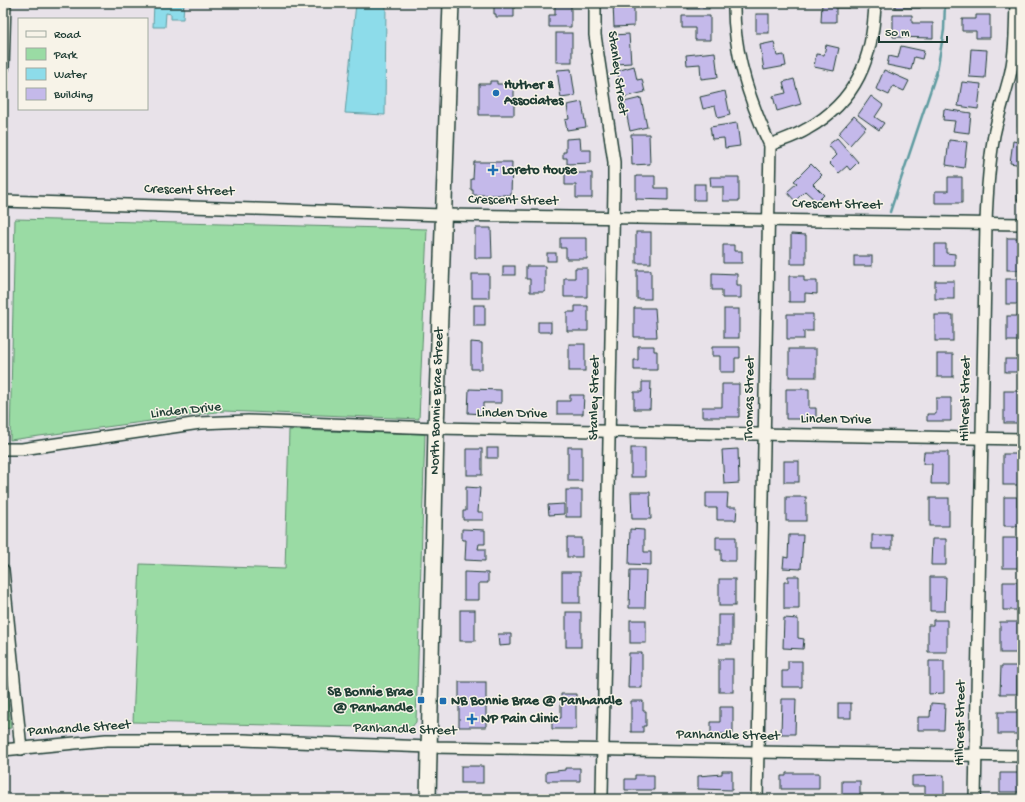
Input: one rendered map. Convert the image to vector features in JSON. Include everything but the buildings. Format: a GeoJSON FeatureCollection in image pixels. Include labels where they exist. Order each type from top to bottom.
{"type":"FeatureCollection","features":[{"type":"Feature","properties":{"kind":"main road","name":"North Bonnie Brae Street"},"geometry":{"type":"LineString","coordinates":[[428,799],[436,428],[451,3]]}},
{"type":"Feature","properties":{"kind":"street"},"geometry":{"type":"LineString","coordinates":[[3,68],[5,3]]}},
{"type":"Feature","properties":{"kind":"street","name":"Stanley Street"},"geometry":{"type":"LineString","coordinates":[[595,3],[595,35],[614,162],[602,794]]}},
{"type":"Feature","properties":{"kind":"street","name":"Thomas Street"},"geometry":{"type":"LineString","coordinates":[[734,3],[735,25],[742,65],[760,124],[770,145],[757,799]]}},
{"type":"Feature","properties":{"kind":"street"},"geometry":{"type":"LineString","coordinates":[[770,145],[806,130],[821,121],[842,103],[858,82],[868,56],[874,28],[875,3]]}},
{"type":"Feature","properties":{"kind":"street","name":"Hillcrest Street"},"geometry":{"type":"LineString","coordinates":[[974,799],[976,755],[980,438],[989,164],[1002,100],[1011,71],[1018,6]]}},
{"type":"Feature","properties":{"kind":"street","name":"Crescent Street"},"geometry":{"type":"LineString","coordinates":[[3,200],[443,215],[1022,224]]}},
{"type":"Feature","properties":{"kind":"street","name":"Linden Drive"},"geometry":{"type":"LineString","coordinates":[[3,449],[22,449],[200,423],[248,421],[436,428],[1022,439]]}},
{"type":"Feature","properties":{"kind":"street"},"geometry":{"type":"LineString","coordinates":[[3,570],[21,749]]}},
{"type":"Feature","properties":{"kind":"street","name":"Panhandle Street"},"geometry":{"type":"LineString","coordinates":[[3,750],[106,740],[244,740],[429,747],[1022,756]]}},
{"type":"Feature","properties":{"kind":"green space"},"geometry":{"type":"Polygon","coordinates":[[[15,219],[427,229],[419,419],[224,411],[10,440],[15,219]]]}},
{"type":"Feature","properties":{"kind":"green space"},"geometry":{"type":"Polygon","coordinates":[[[289,430],[425,434],[416,722],[411,728],[133,722],[140,564],[285,569],[289,430]]]}},
{"type":"Feature","properties":{"kind":"green space"},"geometry":{"type":"Polygon","coordinates":[[[3,659],[11,728],[3,729],[3,659]]]}},
{"type":"Feature","properties":{"kind":"water"},"geometry":{"type":"Polygon","coordinates":[[[154,3],[184,3],[183,19],[171,19],[171,14],[166,13],[165,27],[153,27],[154,3]]]}},
{"type":"Feature","properties":{"kind":"water"},"geometry":{"type":"Polygon","coordinates":[[[356,3],[386,3],[385,115],[345,113],[356,3]]]}},
{"type":"Feature","properties":{"kind":"waterway"},"geometry":{"type":"LineString","coordinates":[[890,212],[937,71],[944,30],[945,3]]}},
{"type":"Feature","properties":{"kind":"place","name":"Huther & Associates"},"geometry":{"type":"Point","coordinates":[496,93]}},
{"type":"Feature","properties":{"kind":"place","name":"Loreto House"},"geometry":{"type":"Point","coordinates":[493,170]}},
{"type":"Feature","properties":{"kind":"place","name":"SB Bonnie Brae @ Panhandle"},"geometry":{"type":"Point","coordinates":[421,700]}},
{"type":"Feature","properties":{"kind":"place","name":"NB Bonnie Brae @ Panhandle"},"geometry":{"type":"Point","coordinates":[443,701]}},
{"type":"Feature","properties":{"kind":"place","name":"NP Pain Clinic"},"geometry":{"type":"Point","coordinates":[472,719]}}]}
